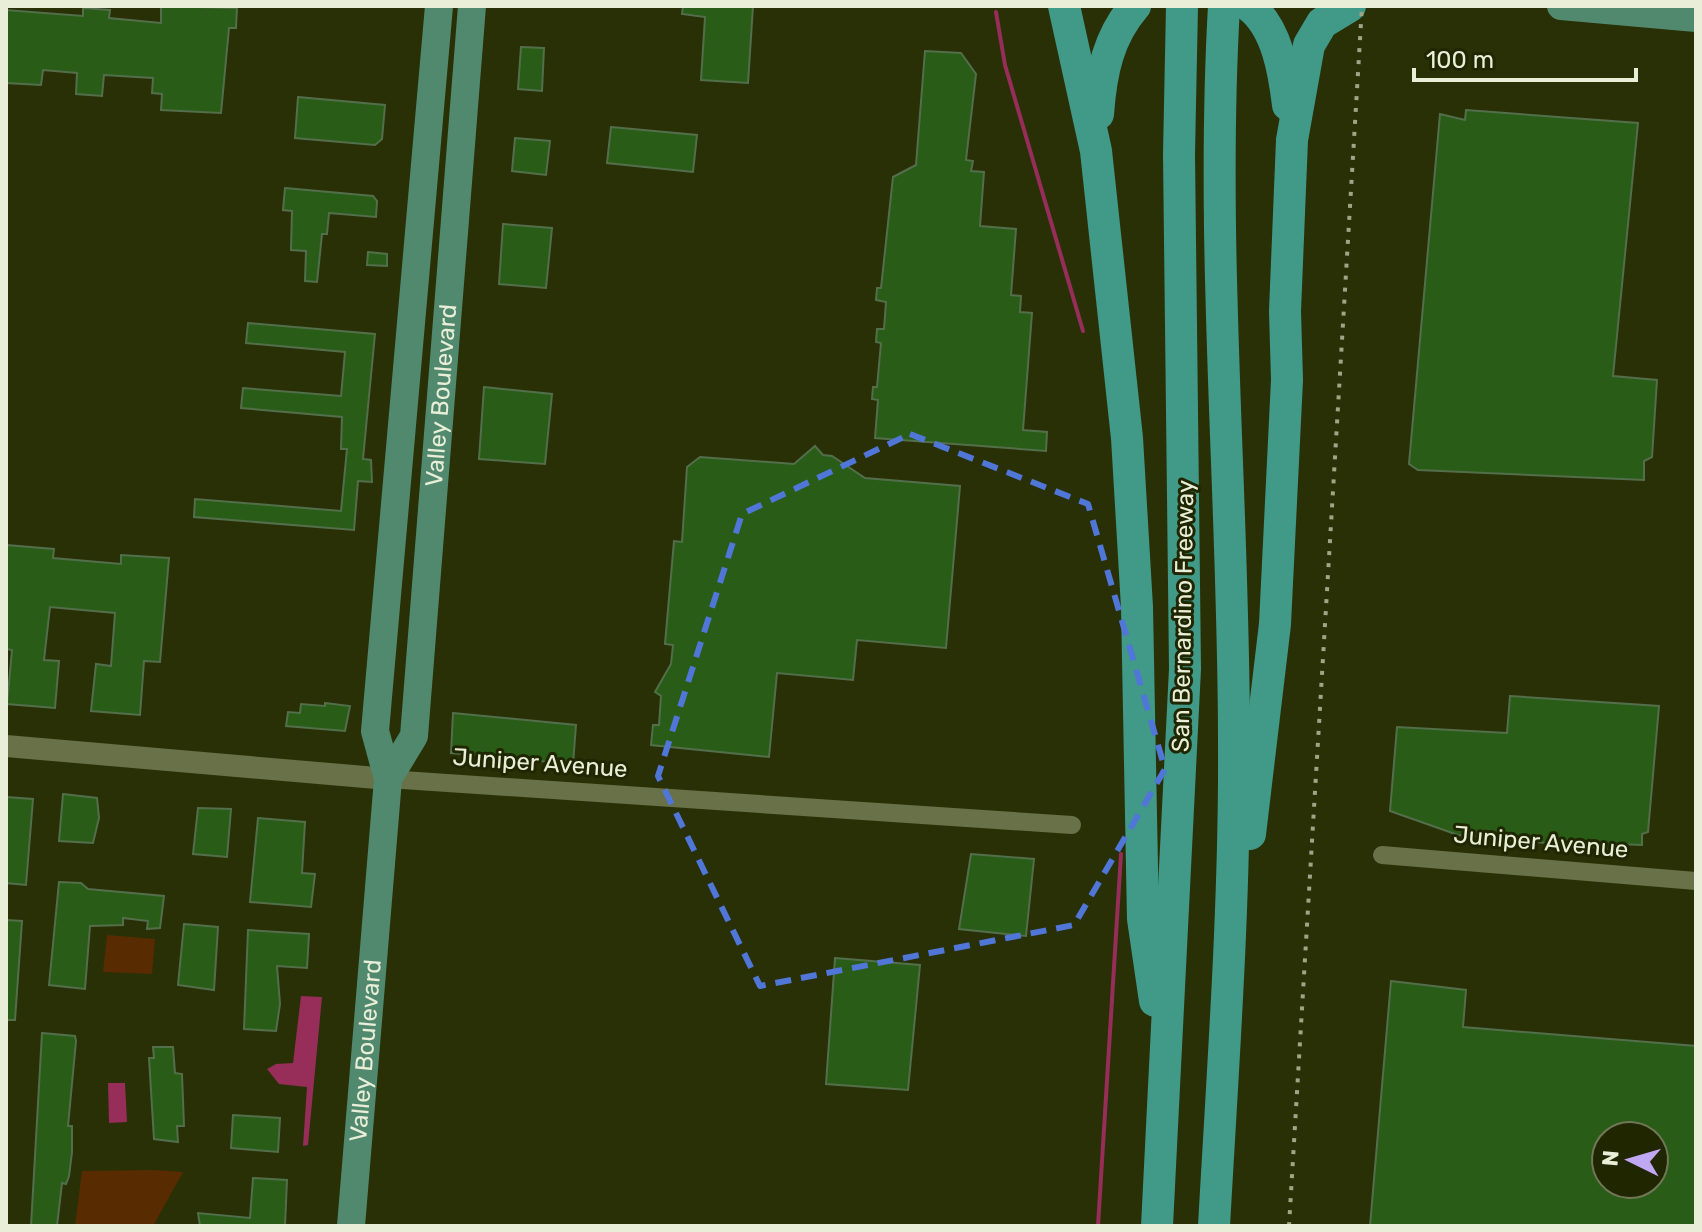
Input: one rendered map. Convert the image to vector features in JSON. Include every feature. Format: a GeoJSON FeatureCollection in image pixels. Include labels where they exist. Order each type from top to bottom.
{"type":"FeatureCollection","features":[{"type":"Feature","properties":{"kind":"highway"},"geometry":{"type":"LineString","coordinates":[[1064,6],[1096,151],[1134,523],[1143,919],[1165,1072]]}},
{"type":"Feature","properties":{"kind":"highway","name":"San Bernardino Freeway"},"geometry":{"type":"LineString","coordinates":[[1157,1226],[1185,669],[1179,154],[1182,6]]}},
{"type":"Feature","properties":{"kind":"highway","name":"San Bernardino Freeway"},"geometry":{"type":"LineString","coordinates":[[1214,1226],[1230,940],[1234,744],[1220,198],[1224,6]]}},
{"type":"Feature","properties":{"kind":"highway"},"geometry":{"type":"LineString","coordinates":[[1249,6],[1259,15],[1282,65],[1292,140]]}},
{"type":"Feature","properties":{"kind":"highway"},"geometry":{"type":"LineString","coordinates":[[1230,940],[1253,821],[1275,624],[1287,380],[1285,311],[1292,140],[1309,45],[1322,23],[1344,8]]}},
{"type":"Feature","properties":{"kind":"highway"},"geometry":{"type":"LineString","coordinates":[[1096,151],[1101,76],[1127,17]]}},
{"type":"Feature","properties":{"kind":"main road","name":"Valley Boulevard"},"geometry":{"type":"LineString","coordinates":[[351,1226],[388,779],[375,731],[439,6]]}},
{"type":"Feature","properties":{"kind":"main road","name":"Valley Boulevard"},"geometry":{"type":"LineString","coordinates":[[388,779],[414,736],[472,6]]}},
{"type":"Feature","properties":{"kind":"main road"},"geometry":{"type":"LineString","coordinates":[[1561,6],[1696,18]]}},
{"type":"Feature","properties":{"kind":"street","name":"Juniper Avenue"},"geometry":{"type":"LineString","coordinates":[[6,746],[388,779],[1072,825]]}},
{"type":"Feature","properties":{"kind":"street","name":"Juniper Avenue"},"geometry":{"type":"LineString","coordinates":[[1382,855],[1696,881]]}},
{"type":"Feature","properties":{"kind":"highlighted area"},"geometry":{"type":"Polygon","coordinates":[[[910,434],[1088,504],[1165,769],[1074,925],[760,986],[658,776],[742,514],[910,434]]]}},
{"type":"Feature","properties":{"kind":"shaded area"},"geometry":{"type":"Polygon","coordinates":[[[107,935],[155,939],[152,974],[103,972],[107,935]]]}},
{"type":"Feature","properties":{"kind":"shaded area"},"geometry":{"type":"Polygon","coordinates":[[[301,996],[322,997],[308,1145],[303,1146],[307,1087],[279,1084],[267,1069],[276,1064],[293,1063],[301,996]]]}},
{"type":"Feature","properties":{"kind":"shaded area"},"geometry":{"type":"Polygon","coordinates":[[[108,1083],[125,1083],[127,1122],[109,1123],[108,1083]]]}},
{"type":"Feature","properties":{"kind":"shaded area"},"geometry":{"type":"Polygon","coordinates":[[[82,1171],[183,1172],[153,1226],[75,1226],[82,1171]]]}},
{"type":"Feature","properties":{"kind":"building"},"geometry":{"type":"Polygon","coordinates":[[[161,6],[237,8],[236,28],[229,28],[221,113],[161,110],[162,94],[152,93],[153,78],[104,75],[102,96],[76,94],[77,73],[43,70],[41,85],[6,83],[6,10],[83,16],[83,8],[110,10],[109,18],[161,23],[161,6]]]}},
{"type":"Feature","properties":{"kind":"building"},"geometry":{"type":"Polygon","coordinates":[[[683,6],[753,6],[748,83],[701,80],[705,17],[682,14],[683,6]]]}},
{"type":"Feature","properties":{"kind":"building"},"geometry":{"type":"Polygon","coordinates":[[[521,47],[544,48],[542,91],[518,89],[521,47]]]}},
{"type":"Feature","properties":{"kind":"building"},"geometry":{"type":"Polygon","coordinates":[[[925,51],[961,53],[976,74],[966,160],[973,161],[971,171],[984,172],[980,226],[1016,229],[1011,295],[1021,296],[1020,312],[1032,313],[1023,430],[1047,432],[1046,451],[875,438],[878,400],[872,399],[873,387],[877,387],[881,343],[876,342],[877,329],[884,329],[886,302],[876,300],[877,288],[881,288],[893,177],[916,165],[925,51]]]}},
{"type":"Feature","properties":{"kind":"building"},"geometry":{"type":"Polygon","coordinates":[[[298,97],[385,105],[382,139],[375,145],[295,138],[298,97]]]}},
{"type":"Feature","properties":{"kind":"building"},"geometry":{"type":"Polygon","coordinates":[[[1466,110],[1638,123],[1613,376],[1657,380],[1652,457],[1644,461],[1644,480],[1418,470],[1409,464],[1440,114],[1465,120],[1466,110]]]}},
{"type":"Feature","properties":{"kind":"building"},"geometry":{"type":"Polygon","coordinates":[[[611,127],[697,135],[693,172],[607,163],[611,127]]]}},
{"type":"Feature","properties":{"kind":"building"},"geometry":{"type":"Polygon","coordinates":[[[515,138],[550,141],[546,175],[512,171],[515,138]]]}},
{"type":"Feature","properties":{"kind":"building"},"geometry":{"type":"Polygon","coordinates":[[[285,188],[373,196],[377,201],[376,217],[329,213],[327,234],[322,234],[317,282],[305,281],[306,251],[291,250],[292,211],[283,210],[285,188]]]}},
{"type":"Feature","properties":{"kind":"building"},"geometry":{"type":"Polygon","coordinates":[[[503,224],[552,228],[546,288],[499,284],[503,224]]]}},
{"type":"Feature","properties":{"kind":"building"},"geometry":{"type":"Polygon","coordinates":[[[368,252],[387,254],[387,266],[367,265],[368,252]]]}},
{"type":"Feature","properties":{"kind":"building"},"geometry":{"type":"Polygon","coordinates":[[[248,323],[375,334],[363,459],[371,460],[372,482],[358,481],[354,530],[194,517],[195,499],[341,511],[347,449],[341,449],[342,417],[241,408],[243,388],[341,396],[345,352],[246,343],[248,323]]]}},
{"type":"Feature","properties":{"kind":"building"},"geometry":{"type":"Polygon","coordinates":[[[484,387],[552,394],[545,464],[479,459],[484,387]]]}},
{"type":"Feature","properties":{"kind":"building"},"geometry":{"type":"Polygon","coordinates":[[[815,446],[823,455],[832,456],[865,478],[960,486],[946,648],[857,640],[853,680],[777,673],[769,757],[651,745],[653,725],[659,725],[661,696],[655,692],[671,664],[673,645],[665,644],[674,541],[682,542],[687,467],[700,457],[794,464],[815,446]]]}},
{"type":"Feature","properties":{"kind":"building"},"geometry":{"type":"Polygon","coordinates":[[[6,545],[54,549],[53,558],[121,564],[121,555],[169,558],[160,662],[144,661],[140,715],[91,711],[96,664],[111,666],[115,613],[50,607],[44,660],[59,661],[55,708],[7,704],[12,650],[6,649],[6,545]]]}},
{"type":"Feature","properties":{"kind":"building"},"geometry":{"type":"Polygon","coordinates":[[[1510,696],[1659,706],[1648,832],[1642,834],[1642,845],[1618,844],[1614,849],[1458,835],[1390,811],[1397,727],[1507,733],[1510,696]]]}},
{"type":"Feature","properties":{"kind":"building"},"geometry":{"type":"Polygon","coordinates":[[[325,703],[350,706],[345,731],[286,726],[288,712],[300,713],[301,704],[325,706],[325,703]]]}},
{"type":"Feature","properties":{"kind":"building"},"geometry":{"type":"Polygon","coordinates":[[[453,713],[576,725],[573,764],[451,753],[453,713]]]}},
{"type":"Feature","properties":{"kind":"building"},"geometry":{"type":"Polygon","coordinates":[[[63,794],[97,798],[99,818],[93,843],[59,841],[63,794]]]}},
{"type":"Feature","properties":{"kind":"building"},"geometry":{"type":"Polygon","coordinates":[[[6,797],[33,799],[26,885],[6,883],[6,797]]]}},
{"type":"Feature","properties":{"kind":"building"},"geometry":{"type":"Polygon","coordinates":[[[198,808],[231,809],[227,857],[193,854],[198,808]]]}},
{"type":"Feature","properties":{"kind":"building"},"geometry":{"type":"Polygon","coordinates":[[[258,818],[305,822],[302,873],[315,874],[311,907],[250,902],[258,818]]]}},
{"type":"Feature","properties":{"kind":"building"},"geometry":{"type":"Polygon","coordinates":[[[971,854],[1034,859],[1026,936],[959,929],[971,854]]]}},
{"type":"Feature","properties":{"kind":"building"},"geometry":{"type":"Polygon","coordinates":[[[59,882],[81,883],[88,889],[164,896],[160,928],[147,929],[148,921],[123,918],[123,925],[90,926],[85,989],[49,985],[59,882]]]}},
{"type":"Feature","properties":{"kind":"building"},"geometry":{"type":"Polygon","coordinates":[[[6,920],[22,921],[15,1020],[6,1020],[6,920]]]}},
{"type":"Feature","properties":{"kind":"building"},"geometry":{"type":"Polygon","coordinates":[[[184,924],[218,927],[214,990],[178,985],[184,924]]]}},
{"type":"Feature","properties":{"kind":"building"},"geometry":{"type":"Polygon","coordinates":[[[248,930],[309,934],[307,968],[277,966],[280,1004],[276,1031],[244,1029],[248,930]]]}},
{"type":"Feature","properties":{"kind":"building"},"geometry":{"type":"Polygon","coordinates":[[[835,958],[920,965],[908,1090],[826,1084],[835,958]]]}},
{"type":"Feature","properties":{"kind":"building"},"geometry":{"type":"Polygon","coordinates":[[[1391,981],[1466,990],[1463,1027],[1696,1046],[1696,1226],[1370,1226],[1391,981]]]}},
{"type":"Feature","properties":{"kind":"building"},"geometry":{"type":"Polygon","coordinates":[[[42,1033],[75,1036],[76,1041],[68,1126],[72,1126],[72,1152],[69,1176],[66,1184],[62,1183],[57,1226],[31,1226],[42,1033]]]}},
{"type":"Feature","properties":{"kind":"building"},"geometry":{"type":"Polygon","coordinates":[[[153,1047],[173,1047],[175,1073],[182,1074],[184,1126],[177,1126],[178,1142],[154,1139],[149,1058],[154,1058],[153,1047]]]}},
{"type":"Feature","properties":{"kind":"building"},"geometry":{"type":"Polygon","coordinates":[[[233,1115],[280,1118],[278,1152],[231,1148],[233,1115]]]}},
{"type":"Feature","properties":{"kind":"building"},"geometry":{"type":"Polygon","coordinates":[[[253,1178],[287,1180],[285,1226],[200,1226],[198,1213],[250,1218],[253,1178]]]}},
{"type":"Feature","properties":{"kind":"waterway"},"geometry":{"type":"LineString","coordinates":[[996,12],[1005,65],[1083,331]]}},
{"type":"Feature","properties":{"kind":"waterway"},"geometry":{"type":"LineString","coordinates":[[1098,1226],[1121,854]]}},
{"type":"Feature","properties":{"kind":"railway"},"geometry":{"type":"LineString","coordinates":[[1289,1226],[1362,6]]}}]}
